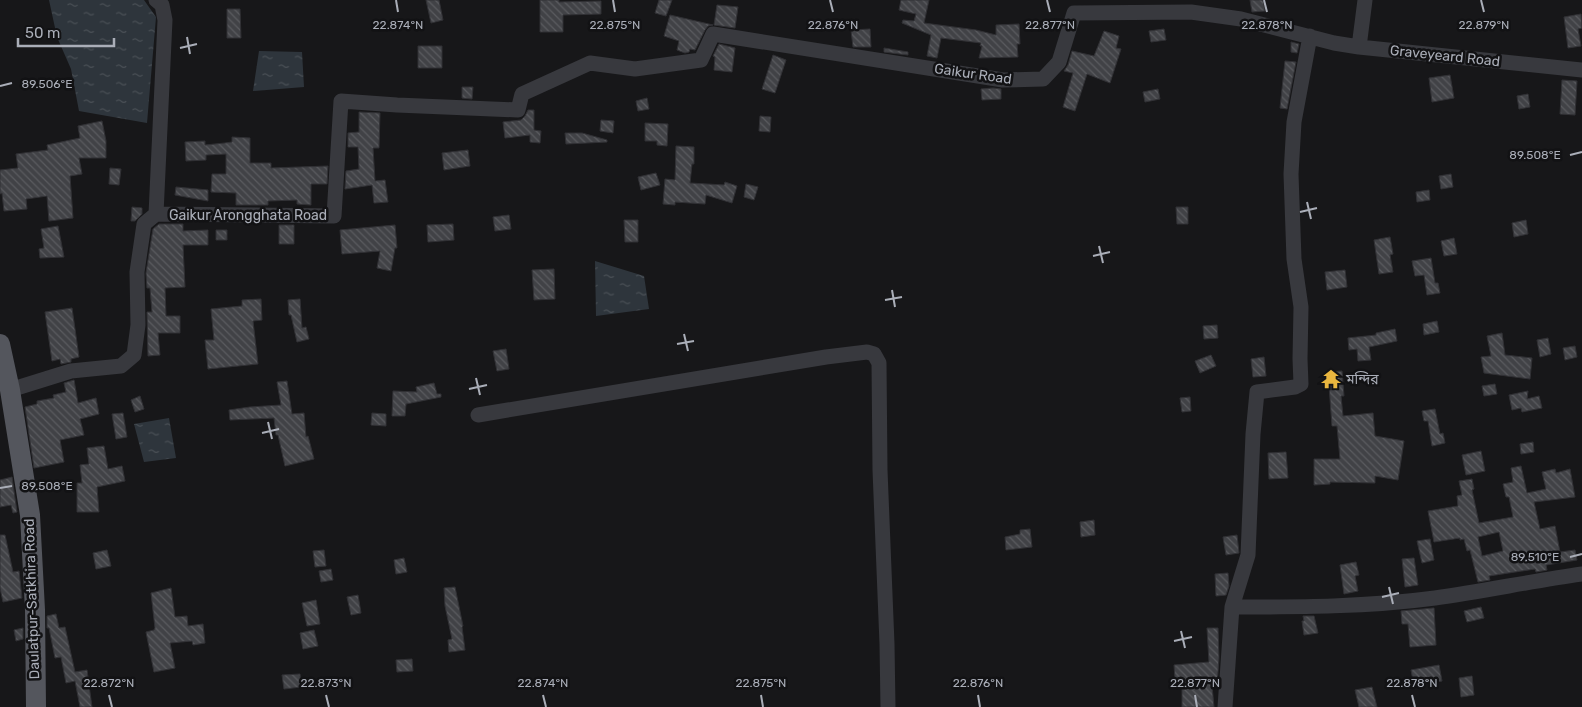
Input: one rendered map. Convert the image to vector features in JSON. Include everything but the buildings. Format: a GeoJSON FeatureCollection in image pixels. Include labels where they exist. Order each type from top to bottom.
{"type":"FeatureCollection","features":[{"type":"Feature","properties":{"kind":"main road","name":"Daulatpur-Satkhira Road"},"geometry":{"type":"LineString","coordinates":[[0,344],[10,390],[30,515],[35,610],[36,707]]}},
{"type":"Feature","properties":{"kind":"street"},"geometry":{"type":"LineString","coordinates":[[156,0],[162,5],[166,20],[156,214]]}},
{"type":"Feature","properties":{"kind":"street"},"geometry":{"type":"LineString","coordinates":[[1359,47],[1366,0]]}},
{"type":"Feature","properties":{"kind":"street","name":"Gaikur Road"},"geometry":{"type":"LineString","coordinates":[[713,34],[1003,80],[1044,79],[1059,62],[1074,13],[1191,12],[1241,20],[1310,36]]}},
{"type":"Feature","properties":{"kind":"street","name":"Gaikur Arongghata Road"},"geometry":{"type":"LineString","coordinates":[[10,390],[71,371],[121,366],[134,355],[138,325],[137,272],[144,224],[156,214],[334,216],[341,101],[397,106],[518,110],[522,94],[590,62],[635,69],[702,60],[713,34]]}},
{"type":"Feature","properties":{"kind":"street"},"geometry":{"type":"LineString","coordinates":[[1225,707],[1232,607],[1248,555],[1252,461],[1258,392],[1296,387],[1301,384],[1301,306],[1294,259],[1291,174],[1294,122],[1310,36]]}},
{"type":"Feature","properties":{"kind":"street","name":"Graveyeard Road"},"geometry":{"type":"LineString","coordinates":[[1310,36],[1334,43],[1359,47],[1582,70]]}},
{"type":"Feature","properties":{"kind":"street"},"geometry":{"type":"LineString","coordinates":[[478,415],[826,357],[867,352],[874,354],[879,363],[880,470],[888,644],[888,707]]}},
{"type":"Feature","properties":{"kind":"street"},"geometry":{"type":"LineString","coordinates":[[1232,607],[1303,607],[1403,601],[1434,598],[1582,574]]}},
{"type":"Feature","properties":{"kind":"water"},"geometry":{"type":"Polygon","coordinates":[[[49,0],[144,0],[156,17],[147,123],[79,111],[71,69],[57,37],[49,0]]]}},
{"type":"Feature","properties":{"kind":"water"},"geometry":{"type":"Polygon","coordinates":[[[259,51],[302,52],[304,87],[253,91],[259,51]]]}},
{"type":"Feature","properties":{"kind":"water"},"geometry":{"type":"Polygon","coordinates":[[[595,261],[644,276],[649,309],[596,316],[595,261]]]}},
{"type":"Feature","properties":{"kind":"water"},"geometry":{"type":"Polygon","coordinates":[[[169,418],[176,458],[144,462],[134,424],[169,418]]]}},
{"type":"Feature","properties":{"kind":"place","name":"মন্দির"},"geometry":{"type":"Point","coordinates":[1331,379]}}]}
